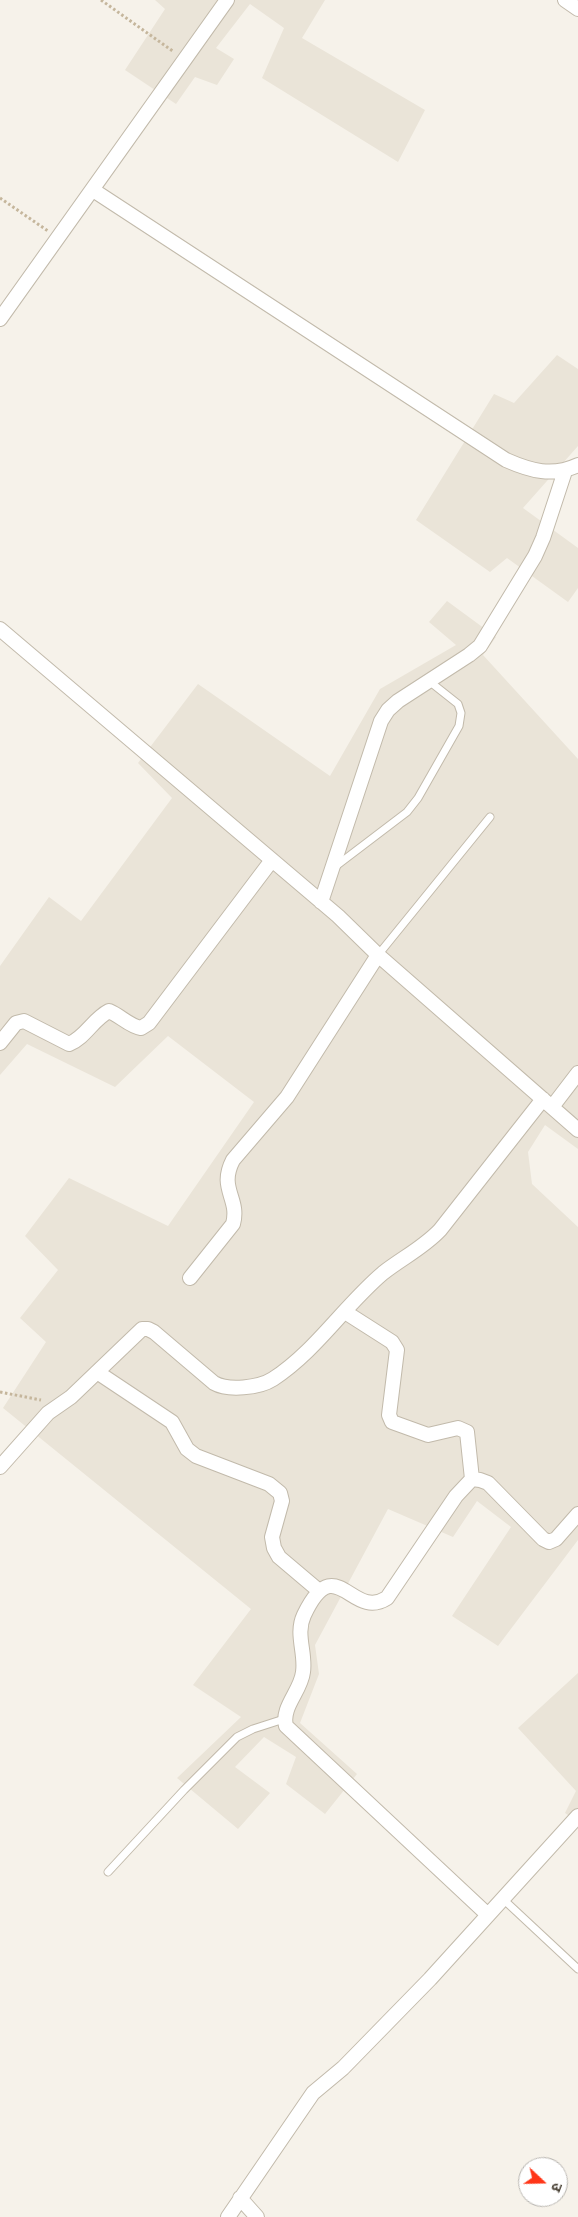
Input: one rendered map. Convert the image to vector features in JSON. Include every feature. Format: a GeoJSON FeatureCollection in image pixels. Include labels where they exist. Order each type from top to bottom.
{"type":"FeatureCollection","features":[{"type":"Feature","properties":{"kind":"street"},"geometry":{"type":"LineString","coordinates":[[0,319],[94,190],[227,0]]}},
{"type":"Feature","properties":{"kind":"street"},"geometry":{"type":"LineString","coordinates":[[565,0],[578,9]]}},
{"type":"Feature","properties":{"kind":"street"},"geometry":{"type":"LineString","coordinates":[[94,190],[506,460],[519,466],[552,473],[565,471],[578,465]]}},
{"type":"Feature","properties":{"kind":"street"},"geometry":{"type":"LineString","coordinates":[[321,902],[382,721],[388,710],[398,701],[480,646],[535,556],[543,538],[565,471]]}},
{"type":"Feature","properties":{"kind":"street"},"geometry":{"type":"LineString","coordinates":[[0,629],[321,902],[378,955],[578,1130]]}},
{"type":"Feature","properties":{"kind":"street"},"geometry":{"type":"LineString","coordinates":[[0,1043],[16,1023],[24,1021],[69,1044],[78,1040],[103,1014],[109,1011],[117,1014],[134,1027],[141,1028],[149,1023],[272,860]]}},
{"type":"Feature","properties":{"kind":"street"},"geometry":{"type":"LineString","coordinates":[[190,1278],[233,1224],[236,1214],[226,1182],[233,1160],[287,1097],[378,955]]}},
{"type":"Feature","properties":{"kind":"street"},"geometry":{"type":"LineString","coordinates":[[0,1467],[38,1424],[142,1329],[154,1332],[214,1383],[222,1387],[230,1388],[263,1383],[272,1379],[316,1342],[383,1273],[428,1242],[440,1230],[548,1103],[578,1072]]}},
{"type":"Feature","properties":{"kind":"street"},"geometry":{"type":"LineString","coordinates":[[345,1312],[392,1342],[397,1350],[389,1415],[392,1422],[428,1435],[458,1428],[467,1432],[472,1479],[456,1496],[387,1598],[378,1604],[370,1603],[333,1586],[325,1586],[318,1590],[300,1626],[304,1670],[301,1682],[284,1719],[286,1726],[292,1732],[488,1914]]}},
{"type":"Feature","properties":{"kind":"street"},"geometry":{"type":"LineString","coordinates":[[97,1372],[172,1422],[188,1449],[196,1456],[270,1484],[280,1493],[282,1501],[272,1537],[274,1548],[279,1557],[318,1590]]}},
{"type":"Feature","properties":{"kind":"street"},"geometry":{"type":"LineString","coordinates":[[472,1479],[488,1483],[543,1540],[550,1542],[556,1539],[578,1514]]}},
{"type":"Feature","properties":{"kind":"street"},"geometry":{"type":"LineString","coordinates":[[228,2217],[313,2093],[344,2068],[503,1899],[578,1816]]}},
{"type":"Feature","properties":{"kind":"street"},"geometry":{"type":"LineString","coordinates":[[240,2198],[257,2217]]}},
{"type":"Feature","properties":{"kind":"lane"},"geometry":{"type":"LineString","coordinates":[[332,869],[407,812],[418,798],[459,726],[461,713],[458,704],[429,681]]}},
{"type":"Feature","properties":{"kind":"lane"},"geometry":{"type":"LineString","coordinates":[[378,955],[490,817]]}},
{"type":"Feature","properties":{"kind":"lane"},"geometry":{"type":"LineString","coordinates":[[108,1872],[184,1790],[238,1737],[253,1729],[284,1719]]}},
{"type":"Feature","properties":{"kind":"lane"},"geometry":{"type":"LineString","coordinates":[[503,1899],[578,1969]]}},
{"type":"Feature","properties":{"kind":"path"},"geometry":{"type":"LineString","coordinates":[[101,0],[185,60]]}},
{"type":"Feature","properties":{"kind":"path"},"geometry":{"type":"LineString","coordinates":[[0,198],[58,239]]}},
{"type":"Feature","properties":{"kind":"path"},"geometry":{"type":"LineString","coordinates":[[0,1392],[61,1404]]}},
{"type":"Feature","properties":{"kind":"shaded area"},"geometry":{"type":"Polygon","coordinates":[[[155,0],[325,0],[302,38],[425,110],[398,162],[262,78],[284,28],[250,4],[216,48],[234,59],[217,85],[195,77],[176,104],[125,70],[165,9],[155,0]]]}},
{"type":"Feature","properties":{"kind":"shaded area"},"geometry":{"type":"Polygon","coordinates":[[[557,355],[578,369],[578,446],[523,508],[578,548],[578,588],[568,602],[507,558],[490,572],[416,520],[494,394],[514,403],[557,355]]]}},
{"type":"Feature","properties":{"kind":"shaded area"},"geometry":{"type":"Polygon","coordinates":[[[447,601],[496,637],[483,655],[578,759],[578,1149],[545,1125],[528,1152],[532,1184],[578,1227],[578,1540],[498,1646],[452,1616],[511,1527],[477,1501],[453,1537],[388,1509],[315,1645],[319,1674],[300,1723],[357,1774],[325,1814],[286,1784],[296,1757],[264,1737],[235,1767],[270,1793],[238,1829],[177,1778],[241,1717],[193,1685],[251,1609],[3,1408],[46,1342],[20,1318],[58,1270],[25,1236],[69,1178],[168,1226],[254,1102],[168,1036],[115,1087],[27,1044],[0,1075],[0,966],[49,897],[81,921],[172,798],[138,763],[198,684],[330,776],[380,689],[456,645],[429,622],[447,601]]]}},
{"type":"Feature","properties":{"kind":"shaded area"},"geometry":{"type":"Polygon","coordinates":[[[578,1673],[578,1822],[565,1813],[576,1791],[518,1728],[578,1673]]]}}]}
